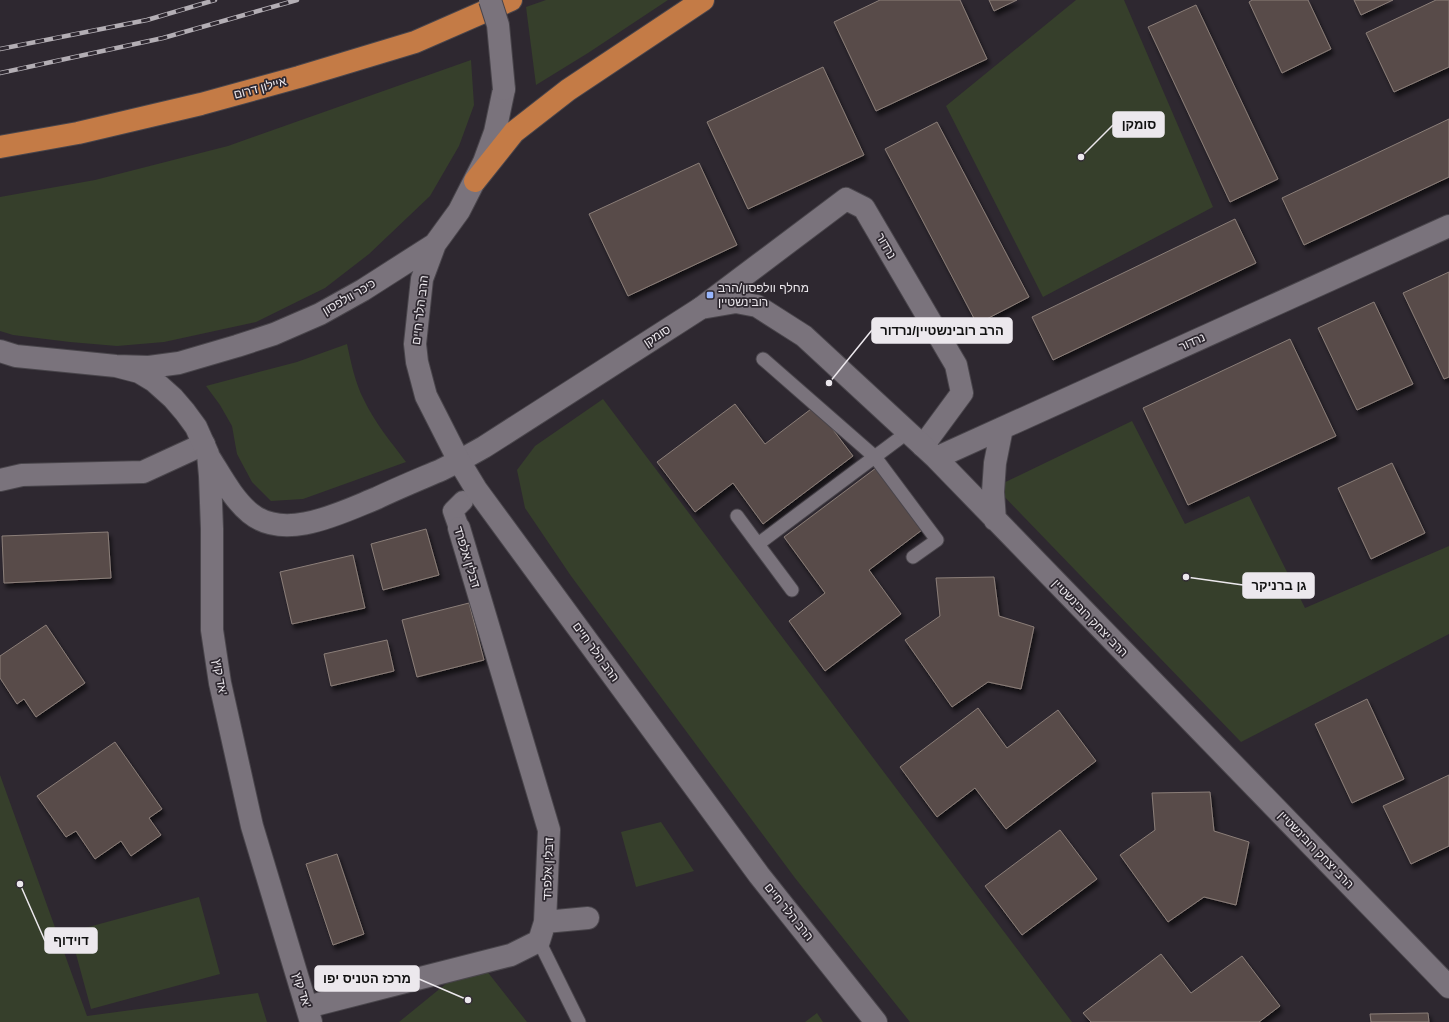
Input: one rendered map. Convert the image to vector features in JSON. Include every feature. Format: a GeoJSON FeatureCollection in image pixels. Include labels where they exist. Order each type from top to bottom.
{"type":"FeatureCollection","features":[{"type":"Feature","properties":{"kind":"highway","name":"איילון דרום"},"geometry":{"type":"LineString","coordinates":[[0,147],[86,131],[202,104],[299,77],[415,42],[511,0]]}},
{"type":"Feature","properties":{"kind":"highway"},"geometry":{"type":"LineString","coordinates":[[475,181],[514,132],[568,90],[703,0]]}},
{"type":"Feature","properties":{"kind":"street","name":"כיכר וולפסון"},"geometry":{"type":"LineString","coordinates":[[5,354],[116,366],[149,367],[179,363],[274,334],[320,314],[363,290],[435,244],[459,211],[484,162],[495,132],[504,89],[498,25],[490,0]]}},
{"type":"Feature","properties":{"kind":"street","name":"סומקן"},"geometry":{"type":"LineString","coordinates":[[206,449],[230,490],[251,514],[267,522],[283,525],[328,518],[441,470],[484,447],[701,308],[846,199]]}},
{"type":"Feature","properties":{"kind":"street","name":"נרדור"},"geometry":{"type":"LineString","coordinates":[[846,199],[864,208],[956,365],[962,392],[922,445]]}},
{"type":"Feature","properties":{"kind":"street","name":"נרדור"},"geometry":{"type":"LineString","coordinates":[[922,445],[1002,428],[1449,226]]}},
{"type":"Feature","properties":{"kind":"street","name":"הרב הלר חיים"},"geometry":{"type":"LineString","coordinates":[[435,244],[422,279],[415,344],[417,362],[426,396],[459,461],[481,495],[759,875],[876,1022]]}},
{"type":"Feature","properties":{"kind":"street","name":"הרב יצחק רובינשטיין"},"geometry":{"type":"LineString","coordinates":[[701,308],[736,302],[757,306],[804,336],[922,445],[1449,987]]}},
{"type":"Feature","properties":{"kind":"street","name":"אד קוץ'"},"geometry":{"type":"LineString","coordinates":[[116,366],[139,372],[173,398],[196,427],[206,449],[210,476],[212,529],[212,630],[220,683],[252,826],[309,1014]]}},
{"type":"Feature","properties":{"kind":"street"},"geometry":{"type":"LineString","coordinates":[[995,520],[995,463],[1002,428]]}},
{"type":"Feature","properties":{"kind":"street"},"geometry":{"type":"LineString","coordinates":[[0,480],[22,474],[143,472],[206,449]]}},
{"type":"Feature","properties":{"kind":"street","name":"דבלין אלפרד"},"geometry":{"type":"LineString","coordinates":[[463,501],[453,511],[549,830],[542,931]]}},
{"type":"Feature","properties":{"kind":"street"},"geometry":{"type":"LineString","coordinates":[[309,1014],[511,955],[542,931],[588,918]]}},
{"type":"Feature","properties":{"kind":"lane"},"geometry":{"type":"LineString","coordinates":[[763,359],[875,457],[937,540],[914,557]]}},
{"type":"Feature","properties":{"kind":"lane"},"geometry":{"type":"LineString","coordinates":[[758,544],[875,457],[922,445]]}},
{"type":"Feature","properties":{"kind":"lane"},"geometry":{"type":"LineString","coordinates":[[737,516],[792,590]]}},
{"type":"Feature","properties":{"kind":"lane"},"geometry":{"type":"LineString","coordinates":[[542,931],[579,1022]]}},
{"type":"Feature","properties":{"kind":"green space"},"geometry":{"type":"Polygon","coordinates":[[[546,0],[668,0],[588,53],[536,85],[526,7],[546,0]]]}},
{"type":"Feature","properties":{"kind":"green space"},"geometry":{"type":"Polygon","coordinates":[[[1076,0],[1124,0],[1213,207],[1043,297],[946,106],[1076,0]]]}},
{"type":"Feature","properties":{"kind":"green space"},"geometry":{"type":"Polygon","coordinates":[[[471,60],[474,105],[459,146],[430,196],[369,254],[325,288],[256,322],[164,342],[117,346],[13,335],[0,331],[0,197],[95,180],[228,146],[471,60]]]}},
{"type":"Feature","properties":{"kind":"green space"},"geometry":{"type":"Polygon","coordinates":[[[347,344],[356,380],[368,408],[389,440],[406,462],[303,499],[271,501],[252,482],[237,454],[232,426],[220,405],[206,386],[297,362],[347,344]]]}},
{"type":"Feature","properties":{"kind":"green space"},"geometry":{"type":"Polygon","coordinates":[[[603,399],[1072,1022],[910,1022],[795,878],[571,576],[525,508],[517,470],[535,446],[603,399]]]}},
{"type":"Feature","properties":{"kind":"green space"},"geometry":{"type":"Polygon","coordinates":[[[1132,421],[1185,524],[1249,496],[1305,608],[1449,546],[1449,634],[1241,742],[995,487],[1132,421]]]}},
{"type":"Feature","properties":{"kind":"green space"},"geometry":{"type":"Polygon","coordinates":[[[0,775],[87,1016],[258,993],[267,1022],[0,1022],[0,775]]]}},
{"type":"Feature","properties":{"kind":"green space"},"geometry":{"type":"Polygon","coordinates":[[[661,822],[694,871],[636,887],[621,832],[661,822]]]}},
{"type":"Feature","properties":{"kind":"green space"},"geometry":{"type":"Polygon","coordinates":[[[199,897],[220,974],[91,1009],[70,932],[199,897]]]}},
{"type":"Feature","properties":{"kind":"green space"},"geometry":{"type":"Polygon","coordinates":[[[486,970],[527,1022],[399,1022],[453,978],[486,970]]]}},
{"type":"Feature","properties":{"kind":"green space"},"geometry":{"type":"Polygon","coordinates":[[[817,1013],[823,1022],[805,1022],[817,1013]]]}},
{"type":"Feature","properties":{"kind":"building"},"geometry":{"type":"Polygon","coordinates":[[[880,0],[960,0],[987,59],[876,111],[834,22],[880,0]]]}},
{"type":"Feature","properties":{"kind":"building"},"geometry":{"type":"Polygon","coordinates":[[[989,0],[1017,0],[994,11],[989,0]]]}},
{"type":"Feature","properties":{"kind":"building"},"geometry":{"type":"Polygon","coordinates":[[[1252,0],[1308,0],[1331,49],[1282,73],[1249,2],[1252,0]]]}},
{"type":"Feature","properties":{"kind":"building"},"geometry":{"type":"Polygon","coordinates":[[[1354,0],[1393,0],[1361,15],[1354,0]]]}},
{"type":"Feature","properties":{"kind":"building"},"geometry":{"type":"Polygon","coordinates":[[[1436,0],[1449,0],[1449,67],[1394,92],[1366,33],[1436,0]]]}},
{"type":"Feature","properties":{"kind":"building"},"geometry":{"type":"Polygon","coordinates":[[[1196,5],[1278,179],[1230,202],[1148,27],[1196,5]]]}},
{"type":"Feature","properties":{"kind":"building"},"geometry":{"type":"Polygon","coordinates":[[[823,67],[864,155],[748,209],[707,122],[823,67]]]}},
{"type":"Feature","properties":{"kind":"building"},"geometry":{"type":"Polygon","coordinates":[[[1449,119],[1449,177],[1304,245],[1282,198],[1449,119]]]}},
{"type":"Feature","properties":{"kind":"building"},"geometry":{"type":"Polygon","coordinates":[[[937,122],[1029,297],[977,324],[885,149],[937,122]]]}},
{"type":"Feature","properties":{"kind":"building"},"geometry":{"type":"Polygon","coordinates":[[[699,163],[737,245],[628,296],[589,214],[699,163]]]}},
{"type":"Feature","properties":{"kind":"building"},"geometry":{"type":"Polygon","coordinates":[[[1235,219],[1256,263],[1053,360],[1032,317],[1235,219]]]}},
{"type":"Feature","properties":{"kind":"building"},"geometry":{"type":"Polygon","coordinates":[[[1449,272],[1449,377],[1444,379],[1403,293],[1449,272]]]}},
{"type":"Feature","properties":{"kind":"building"},"geometry":{"type":"Polygon","coordinates":[[[1374,302],[1413,384],[1357,410],[1318,328],[1374,302]]]}},
{"type":"Feature","properties":{"kind":"building"},"geometry":{"type":"Polygon","coordinates":[[[1290,339],[1336,436],[1188,505],[1143,408],[1290,339]]]}},
{"type":"Feature","properties":{"kind":"building"},"geometry":{"type":"Polygon","coordinates":[[[735,404],[765,444],[815,406],[853,456],[763,524],[733,483],[695,512],[657,462],[735,404]]]}},
{"type":"Feature","properties":{"kind":"building"},"geometry":{"type":"Polygon","coordinates":[[[1392,463],[1425,533],[1371,559],[1338,488],[1392,463]]]}},
{"type":"Feature","properties":{"kind":"building"},"geometry":{"type":"Polygon","coordinates":[[[876,468],[922,530],[869,570],[901,614],[825,671],[789,621],[825,593],[784,537],[876,468]]]}},
{"type":"Feature","properties":{"kind":"building"},"geometry":{"type":"Polygon","coordinates":[[[426,529],[439,575],[383,590],[371,544],[426,529]]]}},
{"type":"Feature","properties":{"kind":"building"},"geometry":{"type":"Polygon","coordinates":[[[108,532],[111,578],[4,583],[2,536],[108,532]]]}},
{"type":"Feature","properties":{"kind":"building"},"geometry":{"type":"Polygon","coordinates":[[[353,555],[365,608],[292,624],[280,572],[353,555]]]}},
{"type":"Feature","properties":{"kind":"building"},"geometry":{"type":"Polygon","coordinates":[[[994,577],[999,616],[1034,627],[1021,689],[988,682],[952,707],[905,640],[940,616],[936,578],[994,577]]]}},
{"type":"Feature","properties":{"kind":"building"},"geometry":{"type":"Polygon","coordinates":[[[469,603],[484,660],[417,677],[402,620],[469,603]]]}},
{"type":"Feature","properties":{"kind":"building"},"geometry":{"type":"Polygon","coordinates":[[[46,625],[85,683],[36,717],[24,699],[17,704],[0,678],[0,656],[46,625]]]}},
{"type":"Feature","properties":{"kind":"building"},"geometry":{"type":"Polygon","coordinates":[[[387,640],[394,671],[331,686],[324,654],[387,640]]]}},
{"type":"Feature","properties":{"kind":"building"},"geometry":{"type":"Polygon","coordinates":[[[1367,699],[1404,779],[1352,803],[1315,724],[1367,699]]]}},
{"type":"Feature","properties":{"kind":"building"},"geometry":{"type":"Polygon","coordinates":[[[978,708],[1007,748],[1058,710],[1096,761],[1006,829],[975,788],[937,817],[900,767],[978,708]]]}},
{"type":"Feature","properties":{"kind":"building"},"geometry":{"type":"Polygon","coordinates":[[[115,742],[162,809],[149,818],[161,835],[131,856],[121,841],[95,859],[76,831],[66,837],[37,796],[115,742]]]}},
{"type":"Feature","properties":{"kind":"building"},"geometry":{"type":"Polygon","coordinates":[[[1449,775],[1449,846],[1411,864],[1383,806],[1449,775]]]}},
{"type":"Feature","properties":{"kind":"building"},"geometry":{"type":"Polygon","coordinates":[[[1210,792],[1214,831],[1249,842],[1236,905],[1204,897],[1168,922],[1120,855],[1155,830],[1152,793],[1210,792]]]}},
{"type":"Feature","properties":{"kind":"building"},"geometry":{"type":"Polygon","coordinates":[[[1060,830],[1097,879],[1022,935],[985,886],[1060,830]]]}},
{"type":"Feature","properties":{"kind":"building"},"geometry":{"type":"Polygon","coordinates":[[[337,854],[364,934],[333,945],[306,864],[337,854]]]}},
{"type":"Feature","properties":{"kind":"building"},"geometry":{"type":"Polygon","coordinates":[[[1161,954],[1191,993],[1242,956],[1280,1006],[1259,1022],[1091,1022],[1083,1013],[1161,954]]]}},
{"type":"Feature","properties":{"kind":"building"},"geometry":{"type":"Polygon","coordinates":[[[1428,1013],[1429,1022],[1371,1022],[1370,1014],[1428,1013]]]}},
{"type":"Feature","properties":{"kind":"railway"},"geometry":{"type":"LineString","coordinates":[[0,49],[147,20],[215,0]]}},
{"type":"Feature","properties":{"kind":"railway"},"geometry":{"type":"LineString","coordinates":[[0,73],[163,38],[297,0]]}},
{"type":"Feature","properties":{"kind":"place","name":"סומקן"},"geometry":{"type":"Point","coordinates":[1081,157]}},
{"type":"Feature","properties":{"kind":"place","name":"מחלף וולפסון/הרב רובינשטיין"},"geometry":{"type":"Point","coordinates":[710,295]}},
{"type":"Feature","properties":{"kind":"place","name":"הרב רובינשטיין/נרדור"},"geometry":{"type":"Point","coordinates":[829,383]}},
{"type":"Feature","properties":{"kind":"place","name":"גן ברניקר"},"geometry":{"type":"Point","coordinates":[1186,577]}},
{"type":"Feature","properties":{"kind":"place","name":"דוידוף"},"geometry":{"type":"Point","coordinates":[20,884]}},
{"type":"Feature","properties":{"kind":"place","name":"מרכז הטניס יפו"},"geometry":{"type":"Point","coordinates":[468,1000]}}]}
